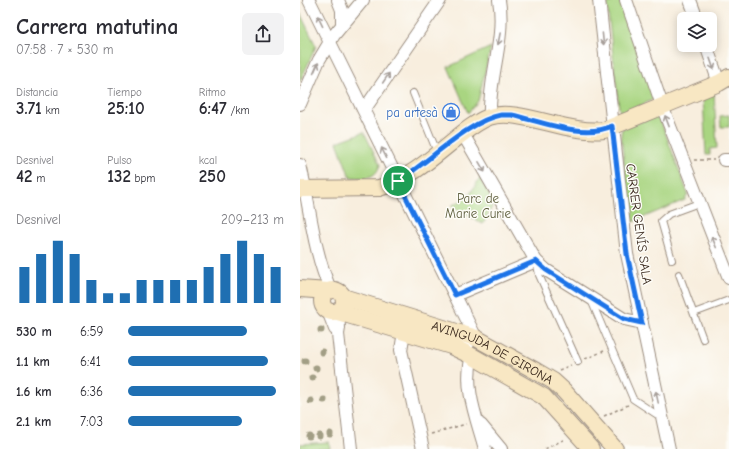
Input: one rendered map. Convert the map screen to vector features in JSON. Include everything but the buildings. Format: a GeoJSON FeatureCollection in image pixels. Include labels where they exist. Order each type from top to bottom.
{"type":"FeatureCollection","features":[{"type":"Feature","properties":{"kind":"main road"},"geometry":{"type":"LineString","coordinates":[[303,190],[379,188],[398,181],[463,134],[490,117],[512,115],[587,132],[604,130],[724,80]]}},
{"type":"Feature","properties":{"kind":"main road","name":"AVINGUDA DE GIRONA"},"geometry":{"type":"LineString","coordinates":[[302,289],[404,332],[456,348],[474,347],[544,397],[591,449]]}},
{"type":"Feature","properties":{"kind":"main road","name":"AVINGUDA DE GIRONA"},"geometry":{"type":"LineString","coordinates":[[337,304],[474,347],[553,381],[564,391],[615,449]]}},
{"type":"Feature","properties":{"kind":"street"},"geometry":{"type":"LineString","coordinates":[[310,0],[455,295],[474,347],[468,378],[486,449],[492,446],[500,449]]}},
{"type":"Feature","properties":{"kind":"street"},"geometry":{"type":"LineString","coordinates":[[338,0],[342,10],[342,23]]}},
{"type":"Feature","properties":{"kind":"street"},"geometry":{"type":"LineString","coordinates":[[300,104],[330,41],[342,23],[363,0]]}},
{"type":"Feature","properties":{"kind":"street"},"geometry":{"type":"LineString","coordinates":[[364,110],[440,0]]}},
{"type":"Feature","properties":{"kind":"street"},"geometry":{"type":"LineString","coordinates":[[490,117],[489,99],[501,29],[499,0]]}},
{"type":"Feature","properties":{"kind":"street","name":"CARRER GENÍS SALA"},"geometry":{"type":"LineString","coordinates":[[599,0],[627,254],[669,449]]}},
{"type":"Feature","properties":{"kind":"street"},"geometry":{"type":"LineString","coordinates":[[626,0],[699,203],[729,278]]}},
{"type":"Feature","properties":{"kind":"street"},"geometry":{"type":"LineString","coordinates":[[690,0],[694,12]]}},
{"type":"Feature","properties":{"kind":"street"},"geometry":{"type":"LineString","coordinates":[[710,52],[724,80]]}},
{"type":"Feature","properties":{"kind":"street"},"geometry":{"type":"LineString","coordinates":[[463,134],[536,261],[546,270],[624,319],[642,323]]}},
{"type":"Feature","properties":{"kind":"street"},"geometry":{"type":"LineString","coordinates":[[300,165],[303,190],[321,262],[337,304],[338,331],[351,449]]}},
{"type":"Feature","properties":{"kind":"street"},"geometry":{"type":"LineString","coordinates":[[455,295],[536,261]]}},
{"type":"Feature","properties":{"kind":"street"},"geometry":{"type":"LineString","coordinates":[[337,304],[338,331]]}},
{"type":"Feature","properties":{"kind":"street"},"geometry":{"type":"LineString","coordinates":[[404,332],[401,350],[422,436],[423,449]]}},
{"type":"Feature","properties":{"kind":"street"},"geometry":{"type":"LineString","coordinates":[[474,347],[552,390],[605,449]]}},
{"type":"Feature","properties":{"kind":"street"},"geometry":{"type":"LineString","coordinates":[[478,421],[500,449]]}},
{"type":"Feature","properties":{"kind":"lane"},"geometry":{"type":"LineString","coordinates":[[413,93],[437,153]]}},
{"type":"Feature","properties":{"kind":"lane"},"geometry":{"type":"LineString","coordinates":[[672,260],[661,221],[670,214],[699,203]]}},
{"type":"Feature","properties":{"kind":"lane"},"geometry":{"type":"LineString","coordinates":[[536,261],[539,275],[578,362]]}},
{"type":"Feature","properties":{"kind":"lane"},"geometry":{"type":"LineString","coordinates":[[679,274],[703,339]]}},
{"type":"Feature","properties":{"kind":"lane"},"geometry":{"type":"LineString","coordinates":[[589,297],[632,398],[662,418]]}},
{"type":"Feature","properties":{"kind":"lane"},"geometry":{"type":"LineString","coordinates":[[694,313],[729,300]]}},
{"type":"Feature","properties":{"kind":"path"},"geometry":{"type":"LineString","coordinates":[[696,160],[707,160]]}},
{"type":"Feature","properties":{"kind":"path"},"geometry":{"type":"LineString","coordinates":[[422,436],[478,421]]}},
{"type":"Feature","properties":{"kind":"green space"},"geometry":{"type":"Polygon","coordinates":[[[616,0],[621,0],[656,98],[625,113],[620,112],[619,108],[607,4],[616,0]]]}},
{"type":"Feature","properties":{"kind":"green space"},"geometry":{"type":"Polygon","coordinates":[[[300,13],[316,46],[300,82],[300,13]]]}},
{"type":"Feature","properties":{"kind":"green space"},"geometry":{"type":"Polygon","coordinates":[[[491,47],[478,101],[468,113],[448,67],[491,47]]]}},
{"type":"Feature","properties":{"kind":"green space"},"geometry":{"type":"Polygon","coordinates":[[[714,93],[717,148],[710,149],[710,155],[706,155],[703,99],[714,93]]]}},
{"type":"Feature","properties":{"kind":"green space"},"geometry":{"type":"Polygon","coordinates":[[[729,115],[729,127],[721,127],[720,116],[729,115]]]}},
{"type":"Feature","properties":{"kind":"green space"},"geometry":{"type":"Polygon","coordinates":[[[656,116],[660,119],[688,194],[685,200],[630,223],[621,134],[622,129],[656,116]]]}},
{"type":"Feature","properties":{"kind":"green space"},"geometry":{"type":"Polygon","coordinates":[[[364,132],[380,165],[378,170],[372,176],[364,178],[350,177],[337,142],[364,132]]]}},
{"type":"Feature","properties":{"kind":"green space","name":"Parc de Marie Curie"},"geometry":{"type":"Polygon","coordinates":[[[480,178],[494,203],[483,224],[451,206],[468,197],[480,178]]]}},
{"type":"Feature","properties":{"kind":"green space"},"geometry":{"type":"Polygon","coordinates":[[[329,442],[330,449],[300,449],[300,444],[329,442]]]}},
{"type":"Feature","properties":{"kind":"place","name":"pa artesà"},"geometry":{"type":"Point","coordinates":[451,112]}},
{"type":"Feature","properties":{"kind":"route"},"geometry":{"type":"LineString","coordinates":[[512,115],[587,132],[604,130],[612,126],[627,254],[642,323],[624,319],[546,270],[536,261],[455,295],[398,181],[414,171],[476,124],[490,117],[512,115]]}}]}
